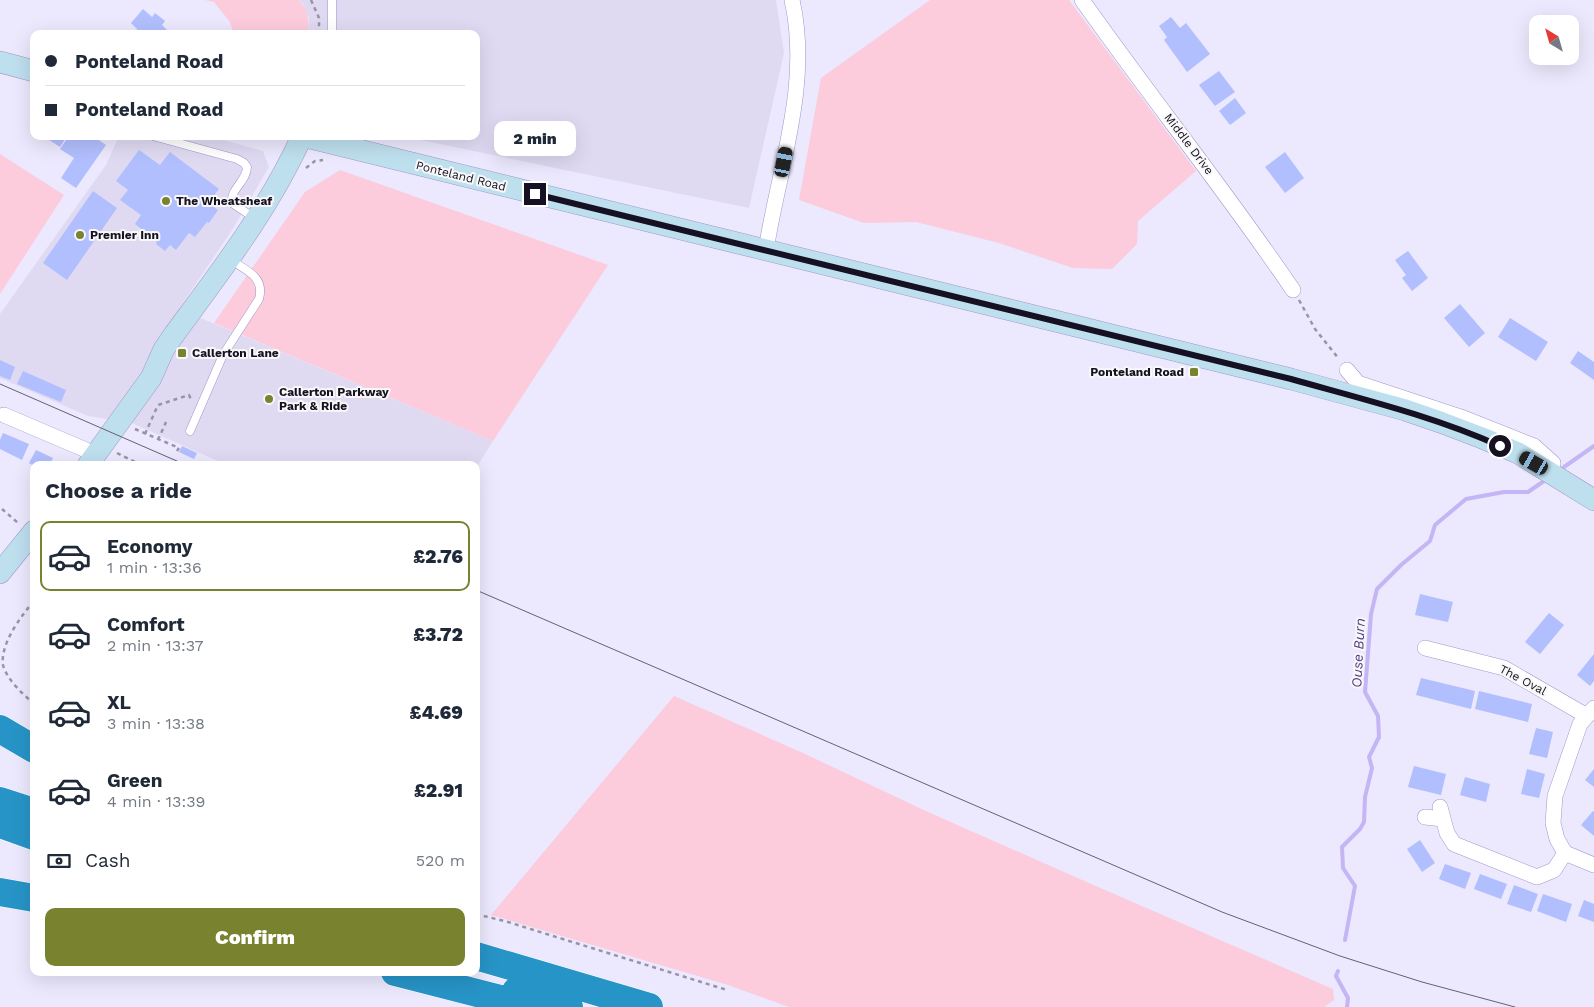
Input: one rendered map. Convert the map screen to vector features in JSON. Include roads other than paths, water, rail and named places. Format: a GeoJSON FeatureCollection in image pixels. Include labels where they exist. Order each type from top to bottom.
{"type":"FeatureCollection","features":[{"type":"Feature","properties":{"kind":"highway"},"geometry":{"type":"LineString","coordinates":[[0,729],[30,747]]}},
{"type":"Feature","properties":{"kind":"highway"},"geometry":{"type":"LineString","coordinates":[[0,801],[30,811]]}},
{"type":"Feature","properties":{"kind":"highway"},"geometry":{"type":"LineString","coordinates":[[0,824],[30,835]]}},
{"type":"Feature","properties":{"kind":"highway"},"geometry":{"type":"LineString","coordinates":[[0,892],[30,897]]}},
{"type":"Feature","properties":{"kind":"highway"},"geometry":{"type":"LineString","coordinates":[[480,945],[518,956],[643,1005]]}},
{"type":"Feature","properties":{"kind":"highway"},"geometry":{"type":"LineString","coordinates":[[480,957],[643,1005]]}},
{"type":"Feature","properties":{"kind":"highway"},"geometry":{"type":"LineString","coordinates":[[411,976],[532,1007]]}},
{"type":"Feature","properties":{"kind":"highway"},"geometry":{"type":"LineString","coordinates":[[467,976],[569,1007]]}},
{"type":"Feature","properties":{"kind":"main road"},"geometry":{"type":"LineString","coordinates":[[0,62],[30,69]]}},
{"type":"Feature","properties":{"kind":"main road"},"geometry":{"type":"LineString","coordinates":[[83,460],[141,374],[164,349],[257,220],[288,168],[300,140]]}},
{"type":"Feature","properties":{"kind":"main road","name":"Ponteland Road"},"geometry":{"type":"LineString","coordinates":[[318,140],[1291,379],[1405,410],[1482,438],[1518,454],[1551,472],[1594,500]]}},
{"type":"Feature","properties":{"kind":"main road"},"geometry":{"type":"LineString","coordinates":[[0,573],[30,535]]}},
{"type":"Feature","properties":{"kind":"street"},"geometry":{"type":"LineString","coordinates":[[766,250],[795,106],[799,53],[796,16],[792,0]]}},
{"type":"Feature","properties":{"kind":"street","name":"Middle Drive"},"geometry":{"type":"LineString","coordinates":[[1082,0],[1113,45],[1188,142],[1293,290]]}},
{"type":"Feature","properties":{"kind":"street"},"geometry":{"type":"LineString","coordinates":[[1347,370],[1358,383],[1461,418],[1534,446],[1553,463],[1551,472]]}},
{"type":"Feature","properties":{"kind":"street"},"geometry":{"type":"LineString","coordinates":[[4,415],[83,460]]}},
{"type":"Feature","properties":{"kind":"street","name":"The Oval"},"geometry":{"type":"LineString","coordinates":[[1425,648],[1453,649],[1504,668],[1590,712],[1580,724],[1555,796],[1553,823],[1557,839],[1566,853]]}},
{"type":"Feature","properties":{"kind":"street"},"geometry":{"type":"LineString","coordinates":[[1424,817],[1441,813],[1447,833],[1454,844],[1537,877],[1554,870],[1566,853],[1594,865]]}},
{"type":"Feature","properties":{"kind":"lane"},"geometry":{"type":"LineString","coordinates":[[332,0],[332,30]]}},
{"type":"Feature","properties":{"kind":"lane"},"geometry":{"type":"LineString","coordinates":[[168,140],[237,159],[244,163],[247,167],[246,174],[231,200],[232,203],[257,220]]}},
{"type":"Feature","properties":{"kind":"lane"},"geometry":{"type":"LineString","coordinates":[[190,431],[223,355],[259,299],[261,288],[258,279],[229,259]]}},
{"type":"Feature","properties":{"kind":"waterway","name":"Ouse Burn"},"geometry":{"type":"LineString","coordinates":[[1564,467],[1594,446]]}},
{"type":"Feature","properties":{"kind":"waterway","name":"Ouse Burn"},"geometry":{"type":"LineString","coordinates":[[1345,940],[1355,886],[1343,868],[1342,847],[1360,829],[1364,822],[1365,797],[1372,768],[1369,757],[1379,737],[1378,716],[1365,692],[1371,614],[1377,589],[1401,565],[1430,541],[1435,525],[1466,499],[1504,492],[1528,492],[1544,481]]}},
{"type":"Feature","properties":{"kind":"waterway","name":"Ouse Burn"},"geometry":{"type":"LineString","coordinates":[[1338,971],[1336,976],[1348,998],[1347,1007]]}},
{"type":"Feature","properties":{"kind":"tram line"},"geometry":{"type":"LineString","coordinates":[[0,384],[177,461]]}},
{"type":"Feature","properties":{"kind":"tram line"},"geometry":{"type":"LineString","coordinates":[[480,592],[1222,912],[1340,956],[1422,982],[1515,1007]]}},
{"type":"Feature","properties":{"kind":"place","name":"The Wheatsheaf"},"geometry":{"type":"Point","coordinates":[166,201]}},
{"type":"Feature","properties":{"kind":"place","name":"Premier Inn"},"geometry":{"type":"Point","coordinates":[80,235]}},
{"type":"Feature","properties":{"kind":"place","name":"Callerton Lane"},"geometry":{"type":"Point","coordinates":[182,353]}},
{"type":"Feature","properties":{"kind":"place","name":"Ponteland Road"},"geometry":{"type":"Point","coordinates":[1194,372]}},
{"type":"Feature","properties":{"kind":"place","name":"Callerton Parkway Park & Ride"},"geometry":{"type":"Point","coordinates":[269,399]}}]}
